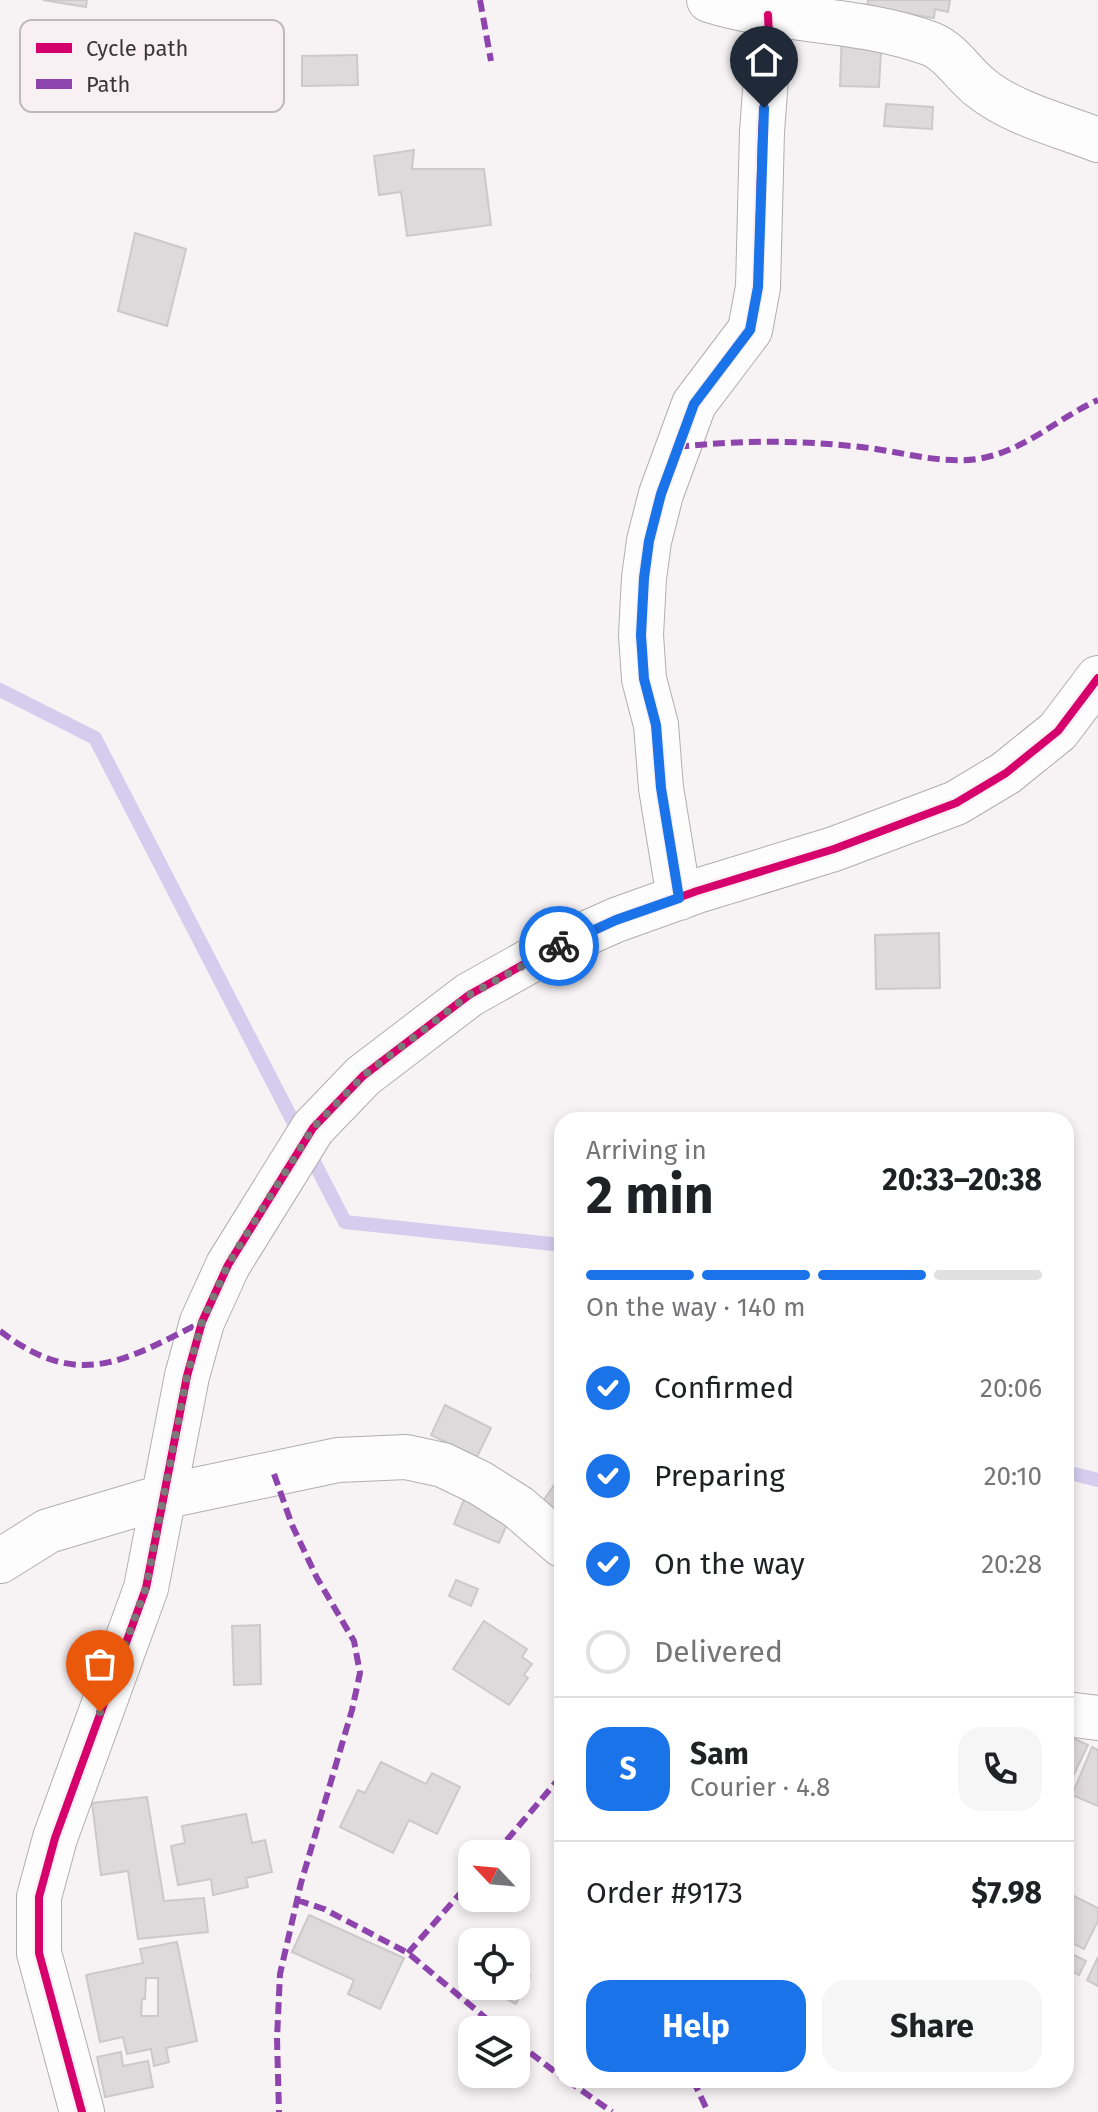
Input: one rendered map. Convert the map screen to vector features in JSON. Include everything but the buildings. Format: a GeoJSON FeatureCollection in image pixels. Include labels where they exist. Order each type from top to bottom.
{"type":"FeatureCollection","features":[{"type":"Feature","properties":{"kind":"street"},"geometry":{"type":"LineString","coordinates":[[709,0],[768,15],[851,24],[935,46],[981,88],[1008,106],[1098,140]]}},
{"type":"Feature","properties":{"kind":"street"},"geometry":{"type":"LineString","coordinates":[[679,898],[661,788],[656,725],[644,679],[641,635],[644,578],[649,541],[661,494],[694,404],[750,330],[758,287],[768,15]]}},
{"type":"Feature","properties":{"kind":"street"},"geometry":{"type":"LineString","coordinates":[[82,2112],[39,1953],[39,1897],[55,1838],[146,1588],[187,1376],[202,1322],[228,1265],[313,1128],[363,1076],[469,995],[551,949],[616,920],[834,849],[956,803],[1006,773],[1058,731],[1098,678]]}},
{"type":"Feature","properties":{"kind":"street"},"geometry":{"type":"LineString","coordinates":[[0,1561],[48,1531],[162,1497],[338,1460],[406,1457],[443,1465],[480,1483],[518,1507],[554,1538]]}},
{"type":"Feature","properties":{"kind":"street"},"geometry":{"type":"LineString","coordinates":[[1074,1715],[1098,1718]]}},
{"type":"Feature","properties":{"kind":"waterway"},"geometry":{"type":"LineString","coordinates":[[0,690],[95,738],[345,1222],[554,1244]]}},
{"type":"Feature","properties":{"kind":"waterway"},"geometry":{"type":"LineString","coordinates":[[1074,1474],[1098,1480]]}},
{"type":"Feature","properties":{"kind":"marked path"},"geometry":{"type":"LineString","coordinates":[[480,0],[491,61]]}},
{"type":"Feature","properties":{"kind":"marked path"},"geometry":{"type":"LineString","coordinates":[[677,447],[746,442],[815,443],[968,460],[1014,448],[1098,400]]}},
{"type":"Feature","properties":{"kind":"marked path"},"geometry":{"type":"LineString","coordinates":[[0,1331],[28,1349],[54,1360],[78,1365],[101,1364],[125,1358],[202,1322]]}},
{"type":"Feature","properties":{"kind":"marked path"},"geometry":{"type":"LineString","coordinates":[[274,1474],[292,1525],[317,1578],[354,1641],[360,1673],[301,1883],[280,1974],[277,2038],[279,2112]]}},
{"type":"Feature","properties":{"kind":"marked path"},"geometry":{"type":"LineString","coordinates":[[507,1840],[554,1784]]}},
{"type":"Feature","properties":{"kind":"marked path"},"geometry":{"type":"LineString","coordinates":[[408,1953],[458,1896]]}},
{"type":"Feature","properties":{"kind":"marked path"},"geometry":{"type":"LineString","coordinates":[[297,1900],[324,1909],[408,1953],[483,2016]]}},
{"type":"Feature","properties":{"kind":"marked path"},"geometry":{"type":"LineString","coordinates":[[530,2053],[554,2071]]}},
{"type":"Feature","properties":{"kind":"marked path"},"geometry":{"type":"LineString","coordinates":[[578,2088],[612,2112]]}},
{"type":"Feature","properties":{"kind":"marked path"},"geometry":{"type":"LineString","coordinates":[[697,2088],[708,2112]]}},
{"type":"Feature","properties":{"kind":"cycle path"},"geometry":{"type":"LineString","coordinates":[[679,898],[661,788],[656,725],[644,679],[641,635],[644,578],[649,541],[661,494],[694,404],[750,330],[758,287],[768,15]]}},
{"type":"Feature","properties":{"kind":"cycle path"},"geometry":{"type":"LineString","coordinates":[[82,2112],[39,1953],[39,1897],[55,1838],[146,1588],[187,1376],[202,1322],[228,1265],[313,1128],[363,1076],[469,995],[551,949],[616,920],[697,891],[834,849],[956,803],[1006,773],[1058,731],[1098,678]]}},
{"type":"Feature","properties":{"kind":"way so far"},"geometry":{"type":"LineString","coordinates":[[100,1712],[146,1588],[187,1376],[202,1322],[241,1243],[313,1128],[363,1076],[469,995],[559,946]]}},
{"type":"Feature","properties":{"kind":"route"},"geometry":{"type":"LineString","coordinates":[[559,946],[616,920],[679,898],[661,788],[656,725],[644,679],[641,635],[644,578],[649,541],[661,494],[694,404],[750,330],[758,287],[764,108]]}}]}
